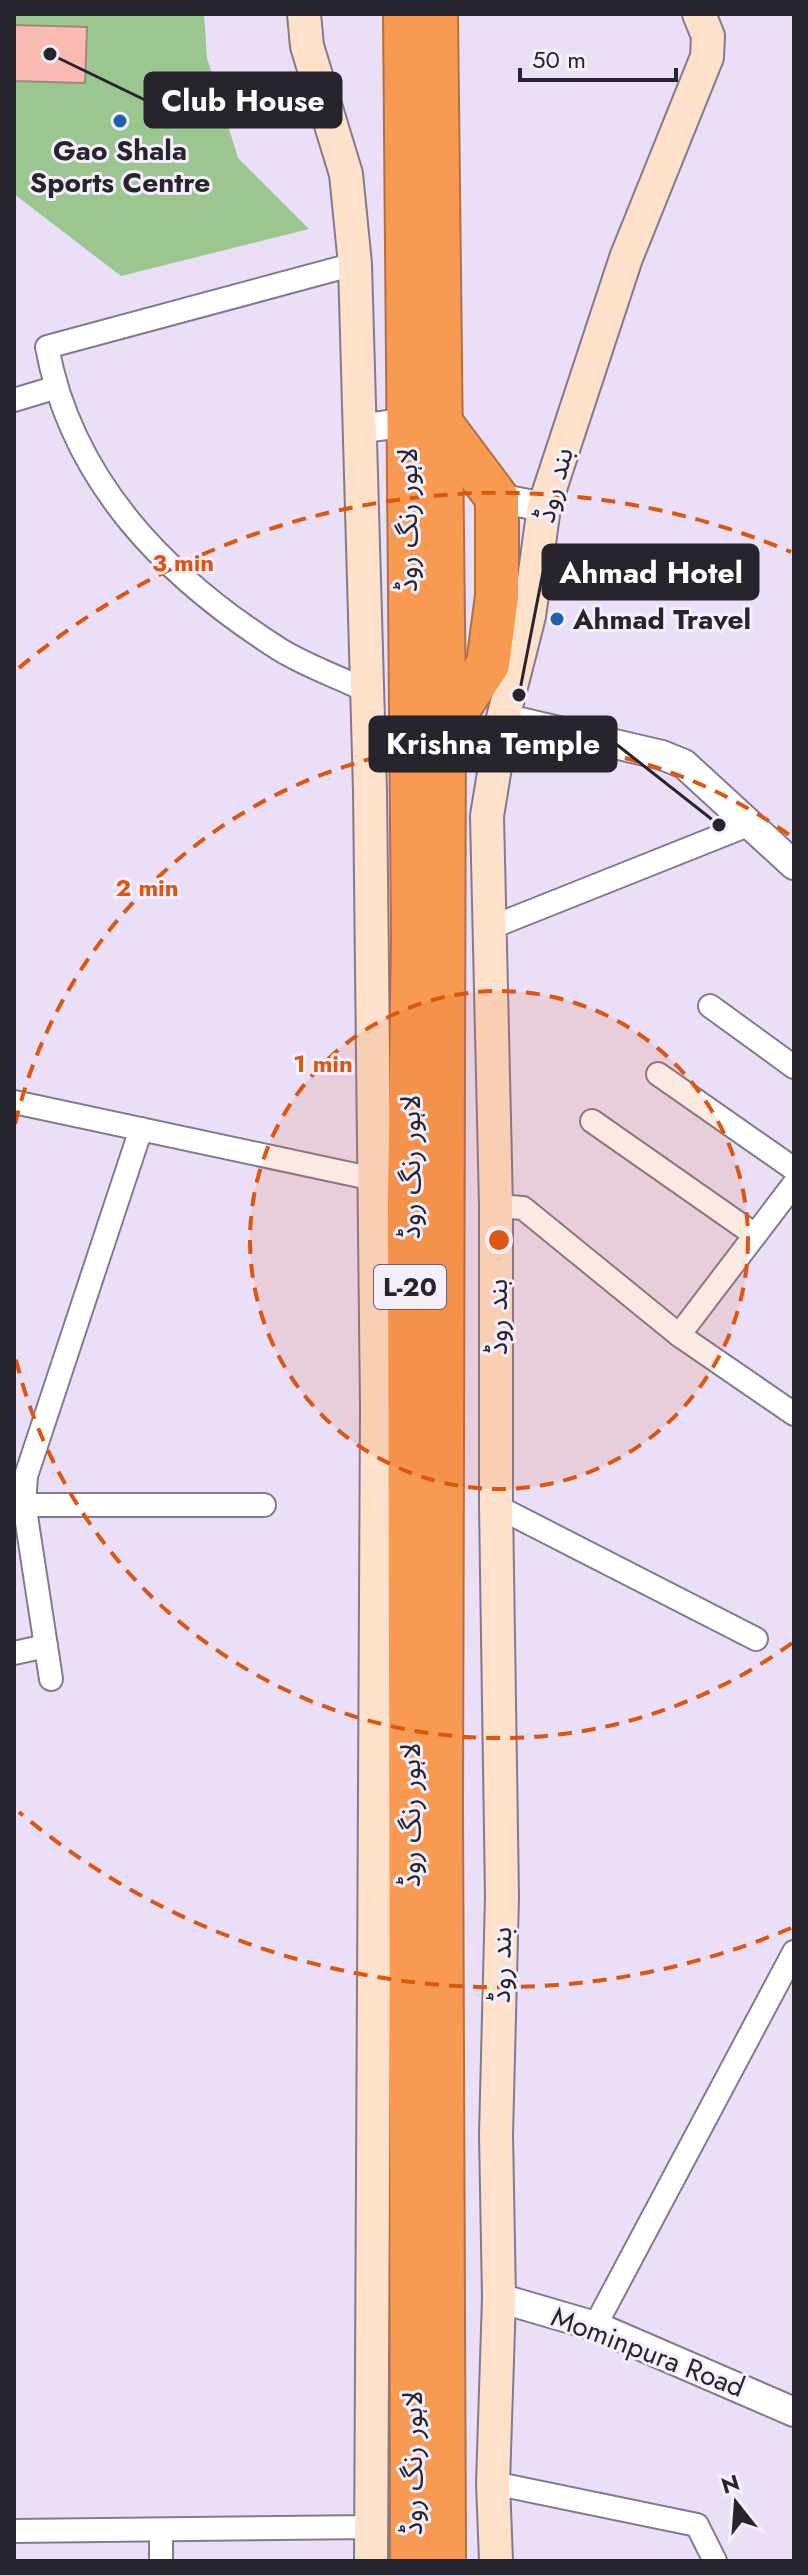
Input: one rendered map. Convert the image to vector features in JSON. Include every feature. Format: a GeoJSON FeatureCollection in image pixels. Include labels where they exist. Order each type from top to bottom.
{"type":"FeatureCollection","features":[{"type":"Feature","properties":{"kind":"highway"},"geometry":{"type":"LineString","coordinates":[[381,14],[373,427],[389,467],[407,571]]}},
{"type":"Feature","properties":{"kind":"highway","name":"لاہور رنگ روڈ"},"geometry":{"type":"LineString","coordinates":[[405,14],[407,571],[413,940],[409,1201],[412,2561]]}},
{"type":"Feature","properties":{"kind":"highway","name":"لاہور رنگ روڈ"},"geometry":{"type":"LineString","coordinates":[[436,14],[444,731],[441,1806],[444,2561]]}},
{"type":"Feature","properties":{"kind":"highway"},"geometry":{"type":"LineString","coordinates":[[441,423],[497,498],[497,596],[488,664],[444,731]]}},
{"type":"Feature","properties":{"kind":"main road"},"geometry":{"type":"LineString","coordinates":[[304,14],[307,46],[346,174],[373,427],[367,691],[374,1179],[376,1996],[371,2561]]}},
{"type":"Feature","properties":{"kind":"main road","name":"بند روڈ"},"geometry":{"type":"LineString","coordinates":[[496,2561],[493,2483],[499,2298],[496,2135],[502,1897],[496,1506],[496,1206],[492,927],[487,816],[503,718],[529,616],[544,507],[626,258],[707,57],[708,36],[699,14]]}},
{"type":"Feature","properties":{"kind":"street"},"geometry":{"type":"LineString","coordinates":[[355,264],[47,347],[54,388],[84,459],[139,532],[184,580],[281,650],[367,691]]}},
{"type":"Feature","properties":{"kind":"street"},"geometry":{"type":"LineString","coordinates":[[14,400],[54,388]]}},
{"type":"Feature","properties":{"kind":"street"},"geometry":{"type":"LineString","coordinates":[[497,498],[544,507]]}},
{"type":"Feature","properties":{"kind":"street"},"geometry":{"type":"LineString","coordinates":[[503,718],[662,755],[684,764],[794,865]]}},
{"type":"Feature","properties":{"kind":"street"},"geometry":{"type":"LineString","coordinates":[[492,927],[748,825]]}},
{"type":"Feature","properties":{"kind":"street"},"geometry":{"type":"LineString","coordinates":[[710,1006],[794,1067]]}},
{"type":"Feature","properties":{"kind":"street"},"geometry":{"type":"LineString","coordinates":[[658,1074],[794,1169]]}},
{"type":"Feature","properties":{"kind":"street"},"geometry":{"type":"LineString","coordinates":[[14,1102],[374,1179]]}},
{"type":"Feature","properties":{"kind":"street"},"geometry":{"type":"LineString","coordinates":[[592,1121],[755,1235]]}},
{"type":"Feature","properties":{"kind":"street"},"geometry":{"type":"LineString","coordinates":[[51,1679],[19,1504],[30,1456],[141,1129]]}},
{"type":"Feature","properties":{"kind":"street"},"geometry":{"type":"LineString","coordinates":[[679,1335],[755,1235],[786,1212],[794,1184]]}},
{"type":"Feature","properties":{"kind":"street"},"geometry":{"type":"LineString","coordinates":[[496,1206],[523,1208],[679,1335],[794,1414]]}},
{"type":"Feature","properties":{"kind":"street"},"geometry":{"type":"LineString","coordinates":[[19,1504],[264,1505]]}},
{"type":"Feature","properties":{"kind":"street"},"geometry":{"type":"LineString","coordinates":[[496,1506],[756,1639]]}},
{"type":"Feature","properties":{"kind":"street"},"geometry":{"type":"LineString","coordinates":[[14,1653],[46,1646]]}},
{"type":"Feature","properties":{"kind":"street"},"geometry":{"type":"LineString","coordinates":[[595,2326],[794,1952]]}},
{"type":"Feature","properties":{"kind":"street","name":"Mominpura Road"},"geometry":{"type":"LineString","coordinates":[[499,2298],[595,2326],[794,2412]]}},
{"type":"Feature","properties":{"kind":"street"},"geometry":{"type":"LineString","coordinates":[[493,2483],[697,2525],[715,2561]]}},
{"type":"Feature","properties":{"kind":"street"},"geometry":{"type":"LineString","coordinates":[[14,2531],[371,2527]]}},
{"type":"Feature","properties":{"kind":"street"},"geometry":{"type":"LineString","coordinates":[[161,2530],[161,2561]]}},
{"type":"Feature","properties":{"kind":"green space","name":"Gao Shala Sports Centre"},"geometry":{"type":"Polygon","coordinates":[[[14,14],[204,14],[207,58],[238,158],[309,229],[121,276],[14,194],[14,81],[87,27],[14,25],[14,14]]]}},
{"type":"Feature","properties":{"kind":"building"},"geometry":{"type":"Polygon","coordinates":[[[14,25],[87,27],[85,83],[14,81],[14,25]]]}},
{"type":"Feature","properties":{"kind":"place","name":"Club House"},"geometry":{"type":"Point","coordinates":[50,54]}},
{"type":"Feature","properties":{"kind":"place","name":"Gao Shala Sports Centre"},"geometry":{"type":"Point","coordinates":[120,121]}},
{"type":"Feature","properties":{"kind":"place","name":"Ahmad Travel"},"geometry":{"type":"Point","coordinates":[557,619]}},
{"type":"Feature","properties":{"kind":"place","name":"Ahmad Hotel"},"geometry":{"type":"Point","coordinates":[519,695]}},
{"type":"Feature","properties":{"kind":"place","name":"Krishna Temple"},"geometry":{"type":"Point","coordinates":[719,825]}}]}
